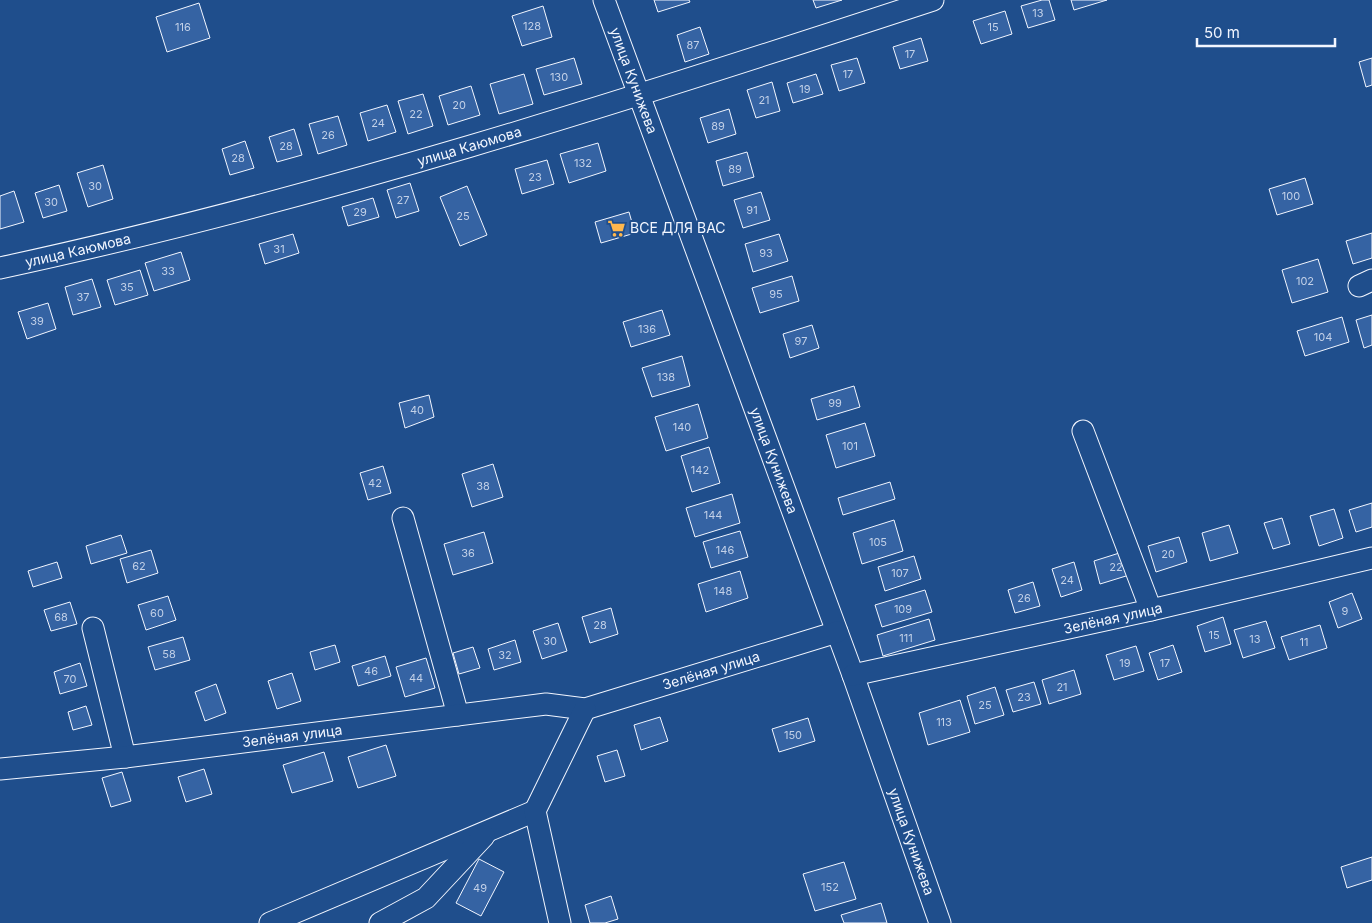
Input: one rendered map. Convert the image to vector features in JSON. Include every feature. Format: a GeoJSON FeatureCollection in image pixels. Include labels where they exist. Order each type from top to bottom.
{"type":"FeatureCollection","features":[{"type":"Feature","properties":{"kind":"street","name":"улица Кунижева"},"geometry":{"type":"LineString","coordinates":[[604,0],[853,675],[940,923]]}},
{"type":"Feature","properties":{"kind":"street","name":"улица Каюмова"},"geometry":{"type":"LineString","coordinates":[[0,268],[129,240],[638,96],[933,0]]}},
{"type":"Feature","properties":{"kind":"street"},"geometry":{"type":"LineString","coordinates":[[1083,431],[1151,610]]}},
{"type":"Feature","properties":{"kind":"street"},"geometry":{"type":"LineString","coordinates":[[403,518],[458,715]]}},
{"type":"Feature","properties":{"kind":"street","name":"Зелёная улица"},"geometry":{"type":"LineString","coordinates":[[853,675],[1151,610],[1372,558]]}},
{"type":"Feature","properties":{"kind":"street"},"geometry":{"type":"LineString","coordinates":[[93,628],[125,757]]}},
{"type":"Feature","properties":{"kind":"street","name":"Зелёная улица"},"geometry":{"type":"LineString","coordinates":[[0,769],[125,757],[546,704],[585,709],[837,632]]}},
{"type":"Feature","properties":{"kind":"street"},"geometry":{"type":"LineString","coordinates":[[560,923],[535,811],[585,709]]}},
{"type":"Feature","properties":{"kind":"street"},"geometry":{"type":"LineString","coordinates":[[270,923],[535,811]]}},
{"type":"Feature","properties":{"kind":"street"},"geometry":{"type":"LineString","coordinates":[[380,923],[426,898],[489,830]]}},
{"type":"Feature","properties":{"kind":"building"},"geometry":{"type":"Polygon","coordinates":[[[654,0],[689,0],[690,2],[658,12],[654,0]]]}},
{"type":"Feature","properties":{"kind":"building"},"geometry":{"type":"Polygon","coordinates":[[[813,0],[842,0],[816,8],[813,0]]]}},
{"type":"Feature","properties":{"kind":"building"},"geometry":{"type":"Polygon","coordinates":[[[1049,0],[1055,20],[1028,28],[1021,6],[1049,0]]]}},
{"type":"Feature","properties":{"kind":"building"},"geometry":{"type":"Polygon","coordinates":[[[1071,0],[1107,0],[1074,10],[1071,0]]]}},
{"type":"Feature","properties":{"kind":"building"},"geometry":{"type":"Polygon","coordinates":[[[199,3],[210,38],[167,52],[156,17],[199,3]]]}},
{"type":"Feature","properties":{"kind":"building"},"geometry":{"type":"Polygon","coordinates":[[[543,6],[552,37],[522,46],[512,16],[543,6]]]}},
{"type":"Feature","properties":{"kind":"building"},"geometry":{"type":"Polygon","coordinates":[[[1005,11],[1012,34],[981,44],[973,21],[1005,11]]]}},
{"type":"Feature","properties":{"kind":"building"},"geometry":{"type":"Polygon","coordinates":[[[700,27],[709,54],[685,62],[677,35],[700,27]]]}},
{"type":"Feature","properties":{"kind":"building"},"geometry":{"type":"Polygon","coordinates":[[[921,38],[928,61],[900,69],[893,47],[921,38]]]}},
{"type":"Feature","properties":{"kind":"building"},"geometry":{"type":"Polygon","coordinates":[[[574,58],[582,84],[544,95],[536,69],[574,58]]]}},
{"type":"Feature","properties":{"kind":"building"},"geometry":{"type":"Polygon","coordinates":[[[857,58],[865,83],[839,91],[831,65],[857,58]]]}},
{"type":"Feature","properties":{"kind":"building"},"geometry":{"type":"Polygon","coordinates":[[[1372,58],[1372,85],[1366,87],[1359,62],[1372,58]]]}},
{"type":"Feature","properties":{"kind":"building"},"geometry":{"type":"Polygon","coordinates":[[[524,74],[533,104],[499,114],[490,84],[524,74]]]}},
{"type":"Feature","properties":{"kind":"building"},"geometry":{"type":"Polygon","coordinates":[[[816,74],[823,94],[793,103],[787,83],[816,74]]]}},
{"type":"Feature","properties":{"kind":"building"},"geometry":{"type":"Polygon","coordinates":[[[772,82],[780,111],[756,118],[747,90],[772,82]]]}},
{"type":"Feature","properties":{"kind":"building"},"geometry":{"type":"Polygon","coordinates":[[[471,86],[480,115],[448,125],[439,96],[471,86]]]}},
{"type":"Feature","properties":{"kind":"building"},"geometry":{"type":"Polygon","coordinates":[[[423,94],[433,126],[408,134],[398,101],[423,94]]]}},
{"type":"Feature","properties":{"kind":"building"},"geometry":{"type":"Polygon","coordinates":[[[387,105],[396,132],[368,141],[360,113],[387,105]]]}},
{"type":"Feature","properties":{"kind":"building"},"geometry":{"type":"Polygon","coordinates":[[[729,109],[736,134],[708,143],[700,118],[729,109]]]}},
{"type":"Feature","properties":{"kind":"building"},"geometry":{"type":"Polygon","coordinates":[[[338,116],[347,145],[318,154],[309,124],[338,116]]]}},
{"type":"Feature","properties":{"kind":"building"},"geometry":{"type":"Polygon","coordinates":[[[294,129],[302,155],[277,162],[269,137],[294,129]]]}},
{"type":"Feature","properties":{"kind":"building"},"geometry":{"type":"Polygon","coordinates":[[[245,141],[254,168],[230,175],[222,149],[245,141]]]}},
{"type":"Feature","properties":{"kind":"building"},"geometry":{"type":"Polygon","coordinates":[[[598,143],[606,171],[569,183],[560,154],[598,143]]]}},
{"type":"Feature","properties":{"kind":"building"},"geometry":{"type":"Polygon","coordinates":[[[747,152],[754,177],[723,186],[716,161],[747,152]]]}},
{"type":"Feature","properties":{"kind":"building"},"geometry":{"type":"Polygon","coordinates":[[[547,160],[554,184],[522,194],[515,169],[547,160]]]}},
{"type":"Feature","properties":{"kind":"building"},"geometry":{"type":"Polygon","coordinates":[[[103,165],[113,199],[88,207],[77,173],[103,165]]]}},
{"type":"Feature","properties":{"kind":"building"},"geometry":{"type":"Polygon","coordinates":[[[1305,178],[1313,204],[1277,215],[1269,189],[1305,178]]]}},
{"type":"Feature","properties":{"kind":"building"},"geometry":{"type":"Polygon","coordinates":[[[410,183],[419,211],[396,218],[387,190],[410,183]]]}},
{"type":"Feature","properties":{"kind":"building"},"geometry":{"type":"Polygon","coordinates":[[[59,185],[67,211],[43,218],[35,193],[59,185]]]}},
{"type":"Feature","properties":{"kind":"building"},"geometry":{"type":"Polygon","coordinates":[[[467,186],[487,235],[460,246],[440,197],[467,186]]]}},
{"type":"Feature","properties":{"kind":"building"},"geometry":{"type":"Polygon","coordinates":[[[14,191],[24,222],[0,229],[0,196],[14,191]]]}},
{"type":"Feature","properties":{"kind":"building"},"geometry":{"type":"Polygon","coordinates":[[[761,192],[770,220],[743,228],[734,200],[761,192]]]}},
{"type":"Feature","properties":{"kind":"building"},"geometry":{"type":"Polygon","coordinates":[[[373,198],[379,217],[348,226],[342,207],[373,198]]]}},
{"type":"Feature","properties":{"kind":"building"},"geometry":{"type":"Polygon","coordinates":[[[629,212],[635,233],[601,243],[595,222],[629,212]]]}},
{"type":"Feature","properties":{"kind":"building"},"geometry":{"type":"Polygon","coordinates":[[[1372,233],[1372,258],[1353,264],[1346,241],[1372,233]]]}},
{"type":"Feature","properties":{"kind":"building"},"geometry":{"type":"Polygon","coordinates":[[[293,234],[299,253],[265,264],[259,244],[293,234]]]}},
{"type":"Feature","properties":{"kind":"building"},"geometry":{"type":"Polygon","coordinates":[[[779,234],[788,261],[753,272],[745,244],[779,234]]]}},
{"type":"Feature","properties":{"kind":"building"},"geometry":{"type":"Polygon","coordinates":[[[181,252],[190,280],[154,291],[145,263],[181,252]]]}},
{"type":"Feature","properties":{"kind":"building"},"geometry":{"type":"Polygon","coordinates":[[[1318,259],[1328,292],[1292,303],[1282,270],[1318,259]]]}},
{"type":"Feature","properties":{"kind":"building"},"geometry":{"type":"Polygon","coordinates":[[[140,270],[148,295],[115,305],[107,280],[140,270]]]}},
{"type":"Feature","properties":{"kind":"building"},"geometry":{"type":"Polygon","coordinates":[[[792,276],[799,301],[760,313],[752,288],[792,276]]]}},
{"type":"Feature","properties":{"kind":"building"},"geometry":{"type":"Polygon","coordinates":[[[92,279],[101,307],[73,315],[65,287],[92,279]]]}},
{"type":"Feature","properties":{"kind":"building"},"geometry":{"type":"Polygon","coordinates":[[[48,303],[56,329],[27,339],[18,312],[48,303]]]}},
{"type":"Feature","properties":{"kind":"building"},"geometry":{"type":"Polygon","coordinates":[[[662,310],[670,335],[631,347],[623,322],[662,310]]]}},
{"type":"Feature","properties":{"kind":"building"},"geometry":{"type":"Polygon","coordinates":[[[1372,315],[1372,345],[1364,348],[1356,320],[1372,315]]]}},
{"type":"Feature","properties":{"kind":"building"},"geometry":{"type":"Polygon","coordinates":[[[1342,317],[1349,342],[1305,356],[1297,331],[1342,317]]]}},
{"type":"Feature","properties":{"kind":"building"},"geometry":{"type":"Polygon","coordinates":[[[812,325],[819,348],[790,358],[783,334],[812,325]]]}},
{"type":"Feature","properties":{"kind":"building"},"geometry":{"type":"Polygon","coordinates":[[[682,356],[690,386],[652,397],[642,368],[682,356]]]}},
{"type":"Feature","properties":{"kind":"building"},"geometry":{"type":"Polygon","coordinates":[[[854,386],[860,407],[817,420],[811,399],[854,386]]]}},
{"type":"Feature","properties":{"kind":"building"},"geometry":{"type":"Polygon","coordinates":[[[429,395],[434,417],[405,428],[399,403],[429,395]]]}},
{"type":"Feature","properties":{"kind":"building"},"geometry":{"type":"Polygon","coordinates":[[[698,404],[708,438],[666,451],[655,417],[698,404]]]}},
{"type":"Feature","properties":{"kind":"building"},"geometry":{"type":"Polygon","coordinates":[[[865,423],[875,456],[836,468],[826,435],[865,423]]]}},
{"type":"Feature","properties":{"kind":"building"},"geometry":{"type":"Polygon","coordinates":[[[709,447],[720,483],[692,492],[681,456],[709,447]]]}},
{"type":"Feature","properties":{"kind":"building"},"geometry":{"type":"Polygon","coordinates":[[[493,464],[503,497],[472,507],[462,474],[493,464]]]}},
{"type":"Feature","properties":{"kind":"building"},"geometry":{"type":"Polygon","coordinates":[[[383,466],[391,493],[368,500],[360,473],[383,466]]]}},
{"type":"Feature","properties":{"kind":"building"},"geometry":{"type":"Polygon","coordinates":[[[890,482],[895,499],[843,515],[838,498],[890,482]]]}},
{"type":"Feature","properties":{"kind":"building"},"geometry":{"type":"Polygon","coordinates":[[[732,494],[740,523],[695,537],[686,508],[732,494]]]}},
{"type":"Feature","properties":{"kind":"building"},"geometry":{"type":"Polygon","coordinates":[[[1372,503],[1372,527],[1356,532],[1349,510],[1372,503]]]}},
{"type":"Feature","properties":{"kind":"building"},"geometry":{"type":"Polygon","coordinates":[[[1334,509],[1343,538],[1319,546],[1310,516],[1334,509]]]}},
{"type":"Feature","properties":{"kind":"building"},"geometry":{"type":"Polygon","coordinates":[[[1282,518],[1290,544],[1273,549],[1264,523],[1282,518]]]}},
{"type":"Feature","properties":{"kind":"building"},"geometry":{"type":"Polygon","coordinates":[[[894,520],[903,551],[862,564],[853,533],[894,520]]]}},
{"type":"Feature","properties":{"kind":"building"},"geometry":{"type":"Polygon","coordinates":[[[1229,525],[1238,553],[1210,561],[1202,533],[1229,525]]]}},
{"type":"Feature","properties":{"kind":"building"},"geometry":{"type":"Polygon","coordinates":[[[740,531],[748,557],[711,568],[703,542],[740,531]]]}},
{"type":"Feature","properties":{"kind":"building"},"geometry":{"type":"Polygon","coordinates":[[[484,532],[493,563],[453,575],[444,544],[484,532]]]}},
{"type":"Feature","properties":{"kind":"building"},"geometry":{"type":"Polygon","coordinates":[[[121,535],[127,553],[91,564],[86,546],[121,535]]]}},
{"type":"Feature","properties":{"kind":"building"},"geometry":{"type":"Polygon","coordinates":[[[1179,537],[1187,562],[1156,572],[1148,546],[1179,537]]]}},
{"type":"Feature","properties":{"kind":"building"},"geometry":{"type":"Polygon","coordinates":[[[1132,549],[1139,572],[1100,584],[1094,561],[1132,549]]]}},
{"type":"Feature","properties":{"kind":"building"},"geometry":{"type":"Polygon","coordinates":[[[151,550],[158,573],[127,583],[120,559],[151,550]]]}},
{"type":"Feature","properties":{"kind":"building"},"geometry":{"type":"Polygon","coordinates":[[[914,556],[921,579],[885,591],[878,567],[914,556]]]}},
{"type":"Feature","properties":{"kind":"building"},"geometry":{"type":"Polygon","coordinates":[[[57,562],[62,578],[33,587],[28,571],[57,562]]]}},
{"type":"Feature","properties":{"kind":"building"},"geometry":{"type":"Polygon","coordinates":[[[1074,562],[1082,590],[1061,597],[1052,569],[1074,562]]]}},
{"type":"Feature","properties":{"kind":"building"},"geometry":{"type":"Polygon","coordinates":[[[740,571],[748,598],[706,612],[698,584],[740,571]]]}},
{"type":"Feature","properties":{"kind":"building"},"geometry":{"type":"Polygon","coordinates":[[[1033,582],[1040,606],[1015,613],[1008,590],[1033,582]]]}},
{"type":"Feature","properties":{"kind":"building"},"geometry":{"type":"Polygon","coordinates":[[[925,590],[932,612],[882,627],[875,605],[925,590]]]}},
{"type":"Feature","properties":{"kind":"building"},"geometry":{"type":"Polygon","coordinates":[[[1352,593],[1362,619],[1338,628],[1329,602],[1352,593]]]}},
{"type":"Feature","properties":{"kind":"building"},"geometry":{"type":"Polygon","coordinates":[[[168,596],[176,620],[146,630],[138,605],[168,596]]]}},
{"type":"Feature","properties":{"kind":"building"},"geometry":{"type":"Polygon","coordinates":[[[70,602],[77,624],[51,631],[44,610],[70,602]]]}},
{"type":"Feature","properties":{"kind":"building"},"geometry":{"type":"Polygon","coordinates":[[[611,608],[618,634],[590,643],[582,617],[611,608]]]}},
{"type":"Feature","properties":{"kind":"building"},"geometry":{"type":"Polygon","coordinates":[[[1223,617],[1231,644],[1205,652],[1197,626],[1223,617]]]}},
{"type":"Feature","properties":{"kind":"building"},"geometry":{"type":"Polygon","coordinates":[[[929,619],[935,640],[883,656],[877,635],[929,619]]]}},
{"type":"Feature","properties":{"kind":"building"},"geometry":{"type":"Polygon","coordinates":[[[1266,621],[1275,648],[1243,658],[1234,630],[1266,621]]]}},
{"type":"Feature","properties":{"kind":"building"},"geometry":{"type":"Polygon","coordinates":[[[558,623],[567,651],[542,659],[533,631],[558,623]]]}},
{"type":"Feature","properties":{"kind":"building"},"geometry":{"type":"Polygon","coordinates":[[[1320,625],[1327,648],[1289,660],[1281,637],[1320,625]]]}},
{"type":"Feature","properties":{"kind":"building"},"geometry":{"type":"Polygon","coordinates":[[[183,637],[190,660],[155,670],[148,647],[183,637]]]}},
{"type":"Feature","properties":{"kind":"building"},"geometry":{"type":"Polygon","coordinates":[[[515,640],[521,662],[494,670],[488,649],[515,640]]]}},
{"type":"Feature","properties":{"kind":"building"},"geometry":{"type":"Polygon","coordinates":[[[335,645],[340,662],[315,670],[310,652],[335,645]]]}},
{"type":"Feature","properties":{"kind":"building"},"geometry":{"type":"Polygon","coordinates":[[[1173,645],[1182,672],[1158,680],[1149,653],[1173,645]]]}},
{"type":"Feature","properties":{"kind":"building"},"geometry":{"type":"Polygon","coordinates":[[[1136,646],[1144,671],[1114,680],[1106,655],[1136,646]]]}},
{"type":"Feature","properties":{"kind":"building"},"geometry":{"type":"Polygon","coordinates":[[[473,647],[480,668],[459,674],[453,653],[473,647]]]}},
{"type":"Feature","properties":{"kind":"building"},"geometry":{"type":"Polygon","coordinates":[[[385,656],[391,676],[358,686],[352,666],[385,656]]]}},
{"type":"Feature","properties":{"kind":"building"},"geometry":{"type":"Polygon","coordinates":[[[426,658],[435,688],[405,697],[396,667],[426,658]]]}},
{"type":"Feature","properties":{"kind":"building"},"geometry":{"type":"Polygon","coordinates":[[[80,663],[87,686],[60,694],[54,672],[80,663]]]}},
{"type":"Feature","properties":{"kind":"building"},"geometry":{"type":"Polygon","coordinates":[[[1074,670],[1081,694],[1049,704],[1042,680],[1074,670]]]}},
{"type":"Feature","properties":{"kind":"building"},"geometry":{"type":"Polygon","coordinates":[[[292,673],[301,701],[277,709],[268,681],[292,673]]]}},
{"type":"Feature","properties":{"kind":"building"},"geometry":{"type":"Polygon","coordinates":[[[1034,682],[1041,704],[1013,712],[1006,690],[1034,682]]]}},
{"type":"Feature","properties":{"kind":"building"},"geometry":{"type":"Polygon","coordinates":[[[216,684],[226,713],[205,721],[195,692],[216,684]]]}},
{"type":"Feature","properties":{"kind":"building"},"geometry":{"type":"Polygon","coordinates":[[[995,687],[1004,715],[975,724],[967,696],[995,687]]]}},
{"type":"Feature","properties":{"kind":"building"},"geometry":{"type":"Polygon","coordinates":[[[960,700],[970,732],[928,745],[919,713],[960,700]]]}},
{"type":"Feature","properties":{"kind":"building"},"geometry":{"type":"Polygon","coordinates":[[[86,706],[92,725],[73,730],[68,712],[86,706]]]}},
{"type":"Feature","properties":{"kind":"building"},"geometry":{"type":"Polygon","coordinates":[[[660,717],[668,741],[641,750],[634,725],[660,717]]]}},
{"type":"Feature","properties":{"kind":"building"},"geometry":{"type":"Polygon","coordinates":[[[808,718],[815,741],[779,752],[772,729],[808,718]]]}},
{"type":"Feature","properties":{"kind":"building"},"geometry":{"type":"Polygon","coordinates":[[[386,745],[396,776],[358,788],[348,757],[386,745]]]}},
{"type":"Feature","properties":{"kind":"building"},"geometry":{"type":"Polygon","coordinates":[[[617,750],[625,776],[605,782],[597,756],[617,750]]]}},
{"type":"Feature","properties":{"kind":"building"},"geometry":{"type":"Polygon","coordinates":[[[324,752],[333,781],[292,793],[283,765],[324,752]]]}},
{"type":"Feature","properties":{"kind":"building"},"geometry":{"type":"Polygon","coordinates":[[[204,769],[212,794],[186,802],[178,777],[204,769]]]}},
{"type":"Feature","properties":{"kind":"building"},"geometry":{"type":"Polygon","coordinates":[[[122,772],[131,801],[111,807],[102,778],[122,772]]]}},
{"type":"Feature","properties":{"kind":"building"},"geometry":{"type":"Polygon","coordinates":[[[1372,857],[1372,880],[1347,888],[1341,867],[1372,857]]]}},
{"type":"Feature","properties":{"kind":"building"},"geometry":{"type":"Polygon","coordinates":[[[479,859],[504,872],[481,916],[456,903],[479,859]]]}},
{"type":"Feature","properties":{"kind":"building"},"geometry":{"type":"Polygon","coordinates":[[[844,862],[856,899],[815,911],[803,874],[844,862]]]}},
{"type":"Feature","properties":{"kind":"building"},"geometry":{"type":"Polygon","coordinates":[[[611,896],[618,919],[605,923],[590,923],[585,905],[611,896]]]}},
{"type":"Feature","properties":{"kind":"building"},"geometry":{"type":"Polygon","coordinates":[[[881,903],[887,923],[844,923],[841,915],[881,903]]]}},
{"type":"Feature","properties":{"kind":"place","name":"ВСЕ ДЛЯ ВАС"},"geometry":{"type":"Point","coordinates":[616,228]}}]}
